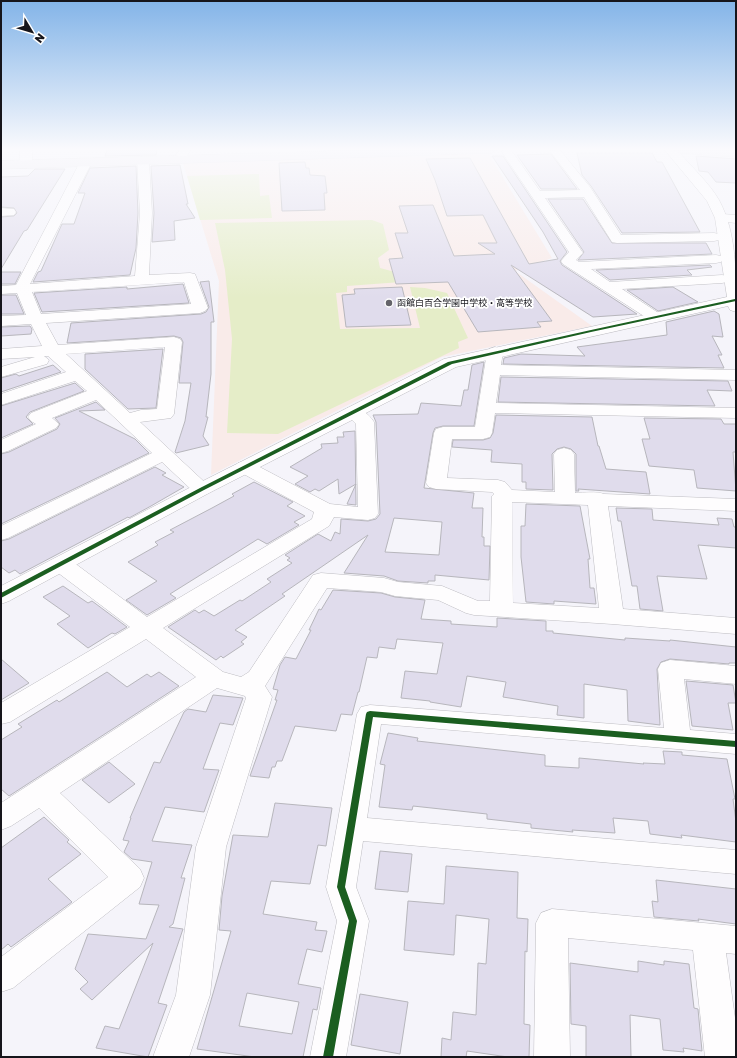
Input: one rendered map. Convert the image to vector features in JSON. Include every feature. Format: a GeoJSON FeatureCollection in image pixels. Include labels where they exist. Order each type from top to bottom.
{"type":"FeatureCollection","features":[{"type":"Feature","properties":{"kind":"street"},"geometry":{"type":"LineString","coordinates":[[67,199],[23,283],[23,288],[36,318],[55,353],[202,490]]}},
{"type":"Feature","properties":{"kind":"street"},"geometry":{"type":"LineString","coordinates":[[142,281],[146,213],[145,199]]}},
{"type":"Feature","properties":{"kind":"street"},"geometry":{"type":"LineString","coordinates":[[539,199],[576,253],[568,261],[655,317]]}},
{"type":"Feature","properties":{"kind":"street"},"geometry":{"type":"LineString","coordinates":[[592,199],[617,239],[714,237]]}},
{"type":"Feature","properties":{"kind":"street"},"geometry":{"type":"LineString","coordinates":[[494,361],[655,317],[735,304],[730,273],[731,244],[722,218],[712,199]]}},
{"type":"Feature","properties":{"kind":"street"},"geometry":{"type":"LineString","coordinates":[[722,218],[736,219]]}},
{"type":"Feature","properties":{"kind":"street"},"geometry":{"type":"LineString","coordinates":[[576,266],[716,259]]}},
{"type":"Feature","properties":{"kind":"street"},"geometry":{"type":"LineString","coordinates":[[608,286],[730,273]]}},
{"type":"Feature","properties":{"kind":"street"},"geometry":{"type":"LineString","coordinates":[[1,290],[190,277],[200,308],[1,321]]}},
{"type":"Feature","properties":{"kind":"street"},"geometry":{"type":"LineString","coordinates":[[1,354],[55,353],[174,342],[165,414],[141,415],[127,420]]}},
{"type":"Feature","properties":{"kind":"street"},"geometry":{"type":"LineString","coordinates":[[1,372],[55,353]]}},
{"type":"Feature","properties":{"kind":"street"},"geometry":{"type":"LineString","coordinates":[[494,361],[483,433],[443,433],[436,483],[498,486],[506,496]]}},
{"type":"Feature","properties":{"kind":"street"},"geometry":{"type":"LineString","coordinates":[[2,593],[450,363],[494,361],[736,375]]}},
{"type":"Feature","properties":{"kind":"street"},"geometry":{"type":"LineString","coordinates":[[1,400],[78,374]]}},
{"type":"Feature","properties":{"kind":"street"},"geometry":{"type":"LineString","coordinates":[[1,448],[50,424],[37,416],[98,393]]}},
{"type":"Feature","properties":{"kind":"street"},"geometry":{"type":"LineString","coordinates":[[488,408],[736,413]]}},
{"type":"Feature","properties":{"kind":"street"},"geometry":{"type":"LineString","coordinates":[[245,467],[325,510],[368,514],[364,422],[353,412]]}},
{"type":"Feature","properties":{"kind":"street"},"geometry":{"type":"LineString","coordinates":[[1,534],[164,454]]}},
{"type":"Feature","properties":{"kind":"street"},"geometry":{"type":"LineString","coordinates":[[564,454],[565,497]]}},
{"type":"Feature","properties":{"kind":"street"},"geometry":{"type":"LineString","coordinates":[[501,609],[502,496],[597,498],[736,505]]}},
{"type":"Feature","properties":{"kind":"street"},"geometry":{"type":"LineString","coordinates":[[597,498],[612,616]]}},
{"type":"Feature","properties":{"kind":"street"},"geometry":{"type":"LineString","coordinates":[[1,715],[322,522],[325,510]]}},
{"type":"Feature","properties":{"kind":"street"},"geometry":{"type":"LineString","coordinates":[[61,564],[214,678],[254,690],[259,697],[210,847],[193,995],[171,1057]]}},
{"type":"Feature","properties":{"kind":"street"},"geometry":{"type":"LineString","coordinates":[[245,687],[258,678],[321,580],[384,585],[395,589],[442,593],[474,608],[612,616],[736,626]]}},
{"type":"Feature","properties":{"kind":"street"},"geometry":{"type":"LineString","coordinates":[[678,739],[670,669],[736,675]]}},
{"type":"Feature","properties":{"kind":"street"},"geometry":{"type":"LineString","coordinates":[[1,818],[214,678]]}},
{"type":"Feature","properties":{"kind":"street"},"geometry":{"type":"LineString","coordinates":[[328,1057],[353,921],[341,887],[370,714],[736,744]]}},
{"type":"Feature","properties":{"kind":"street"},"geometry":{"type":"LineString","coordinates":[[1,977],[129,878],[41,792]]}},
{"type":"Feature","properties":{"kind":"street"},"geometry":{"type":"LineString","coordinates":[[350,828],[736,862]]}},
{"type":"Feature","properties":{"kind":"street"},"geometry":{"type":"LineString","coordinates":[[552,1057],[552,923],[722,939],[723,1057]]}},
{"type":"Feature","properties":{"kind":"shaded area","name":"函館白百合学園中学校・高等学校"},"geometry":{"type":"Polygon","coordinates":[[[194,199],[516,199],[552,258],[515,271],[592,326],[442,357],[211,475],[219,281],[194,199]]]}},
{"type":"Feature","properties":{"kind":"green space"},"geometry":{"type":"Polygon","coordinates":[[[194,199],[270,199],[272,218],[200,220],[194,199]]]}},
{"type":"Feature","properties":{"kind":"green space"},"geometry":{"type":"Polygon","coordinates":[[[372,220],[383,224],[389,250],[378,258],[380,268],[399,273],[401,282],[347,286],[347,292],[336,293],[340,329],[420,328],[410,287],[425,288],[447,293],[468,338],[458,342],[459,348],[278,434],[227,433],[232,339],[225,270],[215,223],[372,220]]]}},
{"type":"Feature","properties":{"kind":"building"},"geometry":{"type":"Polygon","coordinates":[[[1,199],[46,199],[27,230],[24,231],[1,269],[1,217],[14,216],[17,213],[14,208],[1,207],[1,199]]]}},
{"type":"Feature","properties":{"kind":"building"},"geometry":{"type":"Polygon","coordinates":[[[83,199],[137,199],[136,248],[130,275],[33,282],[38,272],[41,271],[62,224],[74,224],[83,199]]]}},
{"type":"Feature","properties":{"kind":"building"},"geometry":{"type":"Polygon","coordinates":[[[153,199],[187,199],[188,204],[186,204],[195,218],[174,221],[175,240],[152,242],[154,213],[153,199]]]}},
{"type":"Feature","properties":{"kind":"building"},"geometry":{"type":"Polygon","coordinates":[[[281,199],[324,199],[325,210],[282,211],[281,199]]]}},
{"type":"Feature","properties":{"kind":"building"},"geometry":{"type":"Polygon","coordinates":[[[441,199],[493,199],[529,264],[558,259],[543,232],[521,199],[532,199],[567,252],[560,261],[562,265],[637,314],[593,317],[511,265],[552,321],[537,322],[541,327],[478,332],[448,282],[396,284],[389,259],[403,258],[395,233],[408,233],[399,206],[433,205],[454,256],[495,254],[478,243],[497,243],[483,215],[447,216],[441,199]]]}},
{"type":"Feature","properties":{"kind":"building"},"geometry":{"type":"Polygon","coordinates":[[[548,199],[583,199],[612,243],[706,243],[712,254],[578,260],[584,252],[548,199]]]}},
{"type":"Feature","properties":{"kind":"building"},"geometry":{"type":"Polygon","coordinates":[[[600,199],[682,199],[700,232],[622,233],[600,199]]]}},
{"type":"Feature","properties":{"kind":"building"},"geometry":{"type":"Polygon","coordinates":[[[710,265],[712,267],[687,270],[692,275],[610,280],[596,270],[710,265]]]}},
{"type":"Feature","properties":{"kind":"building"},"geometry":{"type":"Polygon","coordinates":[[[1,272],[21,272],[15,284],[1,284],[1,272]]]}},
{"type":"Feature","properties":{"kind":"building"},"geometry":{"type":"Polygon","coordinates":[[[209,281],[214,322],[211,322],[211,374],[206,417],[208,417],[203,436],[209,445],[176,453],[175,452],[185,421],[191,383],[179,383],[183,342],[181,338],[174,336],[67,343],[71,323],[201,314],[206,312],[209,307],[200,282],[209,281]]]}},
{"type":"Feature","properties":{"kind":"building"},"geometry":{"type":"Polygon","coordinates":[[[183,284],[189,303],[42,312],[34,293],[127,287],[127,289],[183,284]]]}},
{"type":"Feature","properties":{"kind":"building"},"geometry":{"type":"Polygon","coordinates":[[[402,287],[411,325],[346,327],[342,295],[355,294],[354,289],[402,287]]]}},
{"type":"Feature","properties":{"kind":"building"},"geometry":{"type":"Polygon","coordinates":[[[673,287],[698,302],[658,311],[627,290],[673,287]]]}},
{"type":"Feature","properties":{"kind":"building"},"geometry":{"type":"Polygon","coordinates":[[[1,295],[16,295],[24,314],[1,314],[1,295]]]}},
{"type":"Feature","properties":{"kind":"building"},"geometry":{"type":"Polygon","coordinates":[[[714,311],[719,314],[723,337],[712,336],[722,355],[718,355],[724,368],[503,364],[504,358],[521,354],[585,356],[577,347],[667,335],[666,322],[714,311]]]}},
{"type":"Feature","properties":{"kind":"building"},"geometry":{"type":"Polygon","coordinates":[[[30,326],[32,329],[31,334],[1,336],[1,327],[30,326]]]}},
{"type":"Feature","properties":{"kind":"building"},"geometry":{"type":"Polygon","coordinates":[[[163,349],[156,408],[128,409],[85,369],[85,354],[163,349]]]}},
{"type":"Feature","properties":{"kind":"building"},"geometry":{"type":"Polygon","coordinates":[[[484,362],[474,426],[443,426],[435,428],[424,488],[474,493],[472,508],[483,508],[482,537],[484,537],[484,546],[490,546],[489,580],[435,575],[435,581],[428,581],[428,583],[398,581],[384,576],[344,573],[368,535],[282,594],[285,596],[235,630],[247,637],[241,642],[244,644],[223,658],[221,656],[216,660],[168,627],[195,610],[199,613],[204,610],[214,616],[240,600],[242,601],[271,582],[267,579],[292,563],[287,560],[290,558],[285,555],[318,534],[331,541],[335,532],[340,534],[341,519],[368,521],[376,519],[380,514],[376,422],[373,415],[418,414],[421,403],[461,406],[464,390],[468,390],[472,365],[484,362]],[[394,518],[385,552],[439,555],[442,522],[394,518]]]}},
{"type":"Feature","properties":{"kind":"building"},"geometry":{"type":"Polygon","coordinates":[[[53,365],[61,372],[1,392],[1,378],[16,374],[19,376],[53,365]]]}},
{"type":"Feature","properties":{"kind":"building"},"geometry":{"type":"Polygon","coordinates":[[[501,377],[728,381],[732,391],[707,390],[715,406],[498,402],[501,377]]]}},
{"type":"Feature","properties":{"kind":"building"},"geometry":{"type":"Polygon","coordinates":[[[75,383],[84,391],[30,412],[26,417],[33,424],[1,438],[1,406],[75,383]]]}},
{"type":"Feature","properties":{"kind":"building"},"geometry":{"type":"Polygon","coordinates":[[[96,402],[105,410],[79,411],[135,439],[149,453],[1,524],[1,454],[9,452],[57,429],[60,424],[55,418],[96,402]]]}},
{"type":"Feature","properties":{"kind":"building"},"geometry":{"type":"Polygon","coordinates":[[[496,415],[592,417],[598,446],[606,469],[646,472],[650,494],[578,489],[579,491],[576,491],[576,454],[571,449],[564,447],[557,449],[552,454],[553,490],[526,489],[526,482],[522,482],[522,464],[491,462],[492,450],[452,447],[453,440],[483,440],[490,438],[493,433],[496,415]]]}},
{"type":"Feature","properties":{"kind":"building"},"geometry":{"type":"Polygon","coordinates":[[[644,418],[721,419],[724,424],[736,424],[736,452],[733,452],[736,491],[697,488],[694,470],[649,466],[642,439],[650,439],[644,418]]]}},
{"type":"Feature","properties":{"kind":"building"},"geometry":{"type":"Polygon","coordinates":[[[355,431],[356,484],[339,494],[338,479],[319,491],[315,489],[310,492],[295,484],[308,476],[290,467],[322,448],[321,444],[338,443],[337,437],[344,437],[343,432],[355,431]]]}},
{"type":"Feature","properties":{"kind":"building"},"geometry":{"type":"Polygon","coordinates":[[[155,467],[166,473],[162,475],[184,487],[129,518],[128,517],[20,574],[15,570],[9,573],[1,567],[1,541],[9,539],[155,467]]]}},
{"type":"Feature","properties":{"kind":"building"},"geometry":{"type":"Polygon","coordinates":[[[254,482],[293,502],[287,506],[305,516],[294,522],[299,525],[267,544],[258,539],[170,594],[176,598],[147,615],[126,600],[157,581],[128,562],[158,545],[155,542],[174,532],[170,530],[234,496],[232,494],[254,482]]]}},
{"type":"Feature","properties":{"kind":"building"},"geometry":{"type":"Polygon","coordinates":[[[356,485],[356,505],[347,504],[356,485]]]}},
{"type":"Feature","properties":{"kind":"building"},"geometry":{"type":"Polygon","coordinates":[[[526,504],[580,506],[590,559],[588,559],[590,588],[594,588],[596,604],[554,601],[554,604],[526,602],[521,557],[521,526],[525,526],[526,504]]]}},
{"type":"Feature","properties":{"kind":"building"},"geometry":{"type":"Polygon","coordinates":[[[616,508],[652,509],[653,520],[719,525],[717,518],[732,519],[734,527],[736,527],[736,548],[698,545],[707,579],[657,576],[663,611],[640,609],[637,586],[632,586],[621,521],[618,521],[616,508]]]}},
{"type":"Feature","properties":{"kind":"building"},"geometry":{"type":"Polygon","coordinates":[[[63,586],[88,603],[92,601],[127,627],[115,634],[112,633],[88,648],[57,624],[70,616],[43,597],[63,586]]]}},
{"type":"Feature","properties":{"kind":"building"},"geometry":{"type":"Polygon","coordinates":[[[333,590],[381,593],[395,597],[425,600],[421,619],[451,621],[451,624],[497,627],[497,618],[546,621],[546,631],[553,631],[553,633],[625,640],[625,638],[670,640],[736,647],[736,663],[729,664],[670,659],[661,662],[657,669],[660,725],[628,721],[627,690],[584,684],[584,718],[557,715],[558,706],[503,697],[506,682],[467,676],[461,707],[430,701],[401,698],[405,671],[437,674],[443,643],[397,639],[395,649],[379,647],[377,658],[367,657],[352,715],[341,714],[336,731],[295,726],[282,761],[277,761],[275,767],[272,767],[269,778],[250,776],[277,700],[275,700],[278,690],[273,689],[280,665],[285,657],[296,659],[311,630],[309,630],[319,609],[321,610],[333,590]]]}},
{"type":"Feature","properties":{"kind":"building"},"geometry":{"type":"Polygon","coordinates":[[[1,659],[29,683],[1,700],[1,659]]]}},
{"type":"Feature","properties":{"kind":"building"},"geometry":{"type":"Polygon","coordinates":[[[107,672],[127,687],[147,674],[151,677],[159,672],[179,686],[9,796],[1,789],[1,740],[22,727],[18,724],[57,700],[59,702],[107,672]]]}},
{"type":"Feature","properties":{"kind":"building"},"geometry":{"type":"Polygon","coordinates":[[[686,681],[733,685],[736,703],[728,703],[733,730],[692,726],[686,681]]]}},
{"type":"Feature","properties":{"kind":"building"},"geometry":{"type":"Polygon","coordinates":[[[213,695],[243,698],[233,725],[220,723],[203,769],[219,770],[204,812],[165,807],[152,841],[192,845],[181,878],[185,878],[173,924],[169,927],[183,929],[158,1003],[167,1005],[148,1057],[96,1048],[105,1026],[119,1029],[153,943],[92,1000],[80,989],[88,982],[75,969],[88,934],[146,939],[159,905],[139,904],[152,862],[132,859],[124,852],[129,841],[123,840],[130,818],[154,762],[160,763],[184,712],[188,709],[206,712],[213,695]]]}},
{"type":"Feature","properties":{"kind":"building"},"geometry":{"type":"Polygon","coordinates":[[[388,733],[418,738],[417,741],[545,755],[545,766],[579,768],[579,758],[644,764],[643,763],[665,764],[663,751],[682,752],[682,755],[727,759],[735,799],[733,799],[736,822],[736,842],[681,835],[682,838],[650,834],[648,821],[613,818],[615,833],[572,830],[573,832],[531,828],[531,824],[487,819],[487,814],[413,806],[412,810],[379,807],[385,765],[380,764],[388,733]]]}},
{"type":"Feature","properties":{"kind":"building"},"geometry":{"type":"Polygon","coordinates":[[[109,762],[135,784],[109,803],[82,780],[109,762]]]}},
{"type":"Feature","properties":{"kind":"building"},"geometry":{"type":"Polygon","coordinates":[[[275,803],[332,808],[326,846],[318,845],[310,884],[271,881],[263,914],[317,922],[315,930],[327,931],[322,952],[307,949],[298,984],[321,988],[317,1010],[313,1009],[303,1057],[255,1057],[197,1049],[231,931],[219,930],[222,896],[233,835],[268,837],[275,803]],[[247,993],[239,1026],[292,1034],[299,1002],[247,993]]]}},
{"type":"Feature","properties":{"kind":"building"},"geometry":{"type":"Polygon","coordinates":[[[44,817],[69,840],[67,842],[81,854],[48,879],[72,902],[11,947],[8,944],[1,950],[1,848],[44,817]]]}},
{"type":"Feature","properties":{"kind":"building"},"geometry":{"type":"Polygon","coordinates":[[[380,851],[412,854],[408,892],[375,889],[380,851]]]}},
{"type":"Feature","properties":{"kind":"building"},"geometry":{"type":"Polygon","coordinates":[[[446,866],[518,872],[517,918],[528,919],[527,952],[525,951],[524,1024],[530,1025],[529,1057],[508,1057],[467,1051],[466,1057],[441,1057],[442,1038],[451,1040],[453,1012],[476,1015],[478,963],[486,964],[489,919],[456,915],[454,955],[404,950],[408,901],[444,904],[446,866]]]}},
{"type":"Feature","properties":{"kind":"building"},"geometry":{"type":"Polygon","coordinates":[[[656,880],[736,889],[736,924],[698,919],[699,921],[654,917],[652,901],[658,902],[656,880]]]}},
{"type":"Feature","properties":{"kind":"building"},"geometry":{"type":"Polygon","coordinates":[[[638,961],[664,965],[664,961],[689,964],[694,1008],[698,1009],[702,1051],[683,1048],[684,1052],[663,1050],[660,1019],[630,1015],[631,1057],[586,1057],[586,1026],[571,1024],[570,963],[638,972],[638,961]]]}},
{"type":"Feature","properties":{"kind":"building"},"geometry":{"type":"Polygon","coordinates":[[[360,994],[408,1002],[400,1054],[351,1045],[360,994]]]}},
{"type":"Feature","properties":{"kind":"cycle path"},"geometry":{"type":"LineString","coordinates":[[1,596],[202,489],[450,363],[735,300]]}},
{"type":"Feature","properties":{"kind":"cycle path"},"geometry":{"type":"LineString","coordinates":[[328,1057],[353,921],[341,887],[370,714],[736,744]]}},
{"type":"Feature","properties":{"kind":"place","name":"函館白百合学園中学校・高等学校"},"geometry":{"type":"Point","coordinates":[389,303]}}]}
